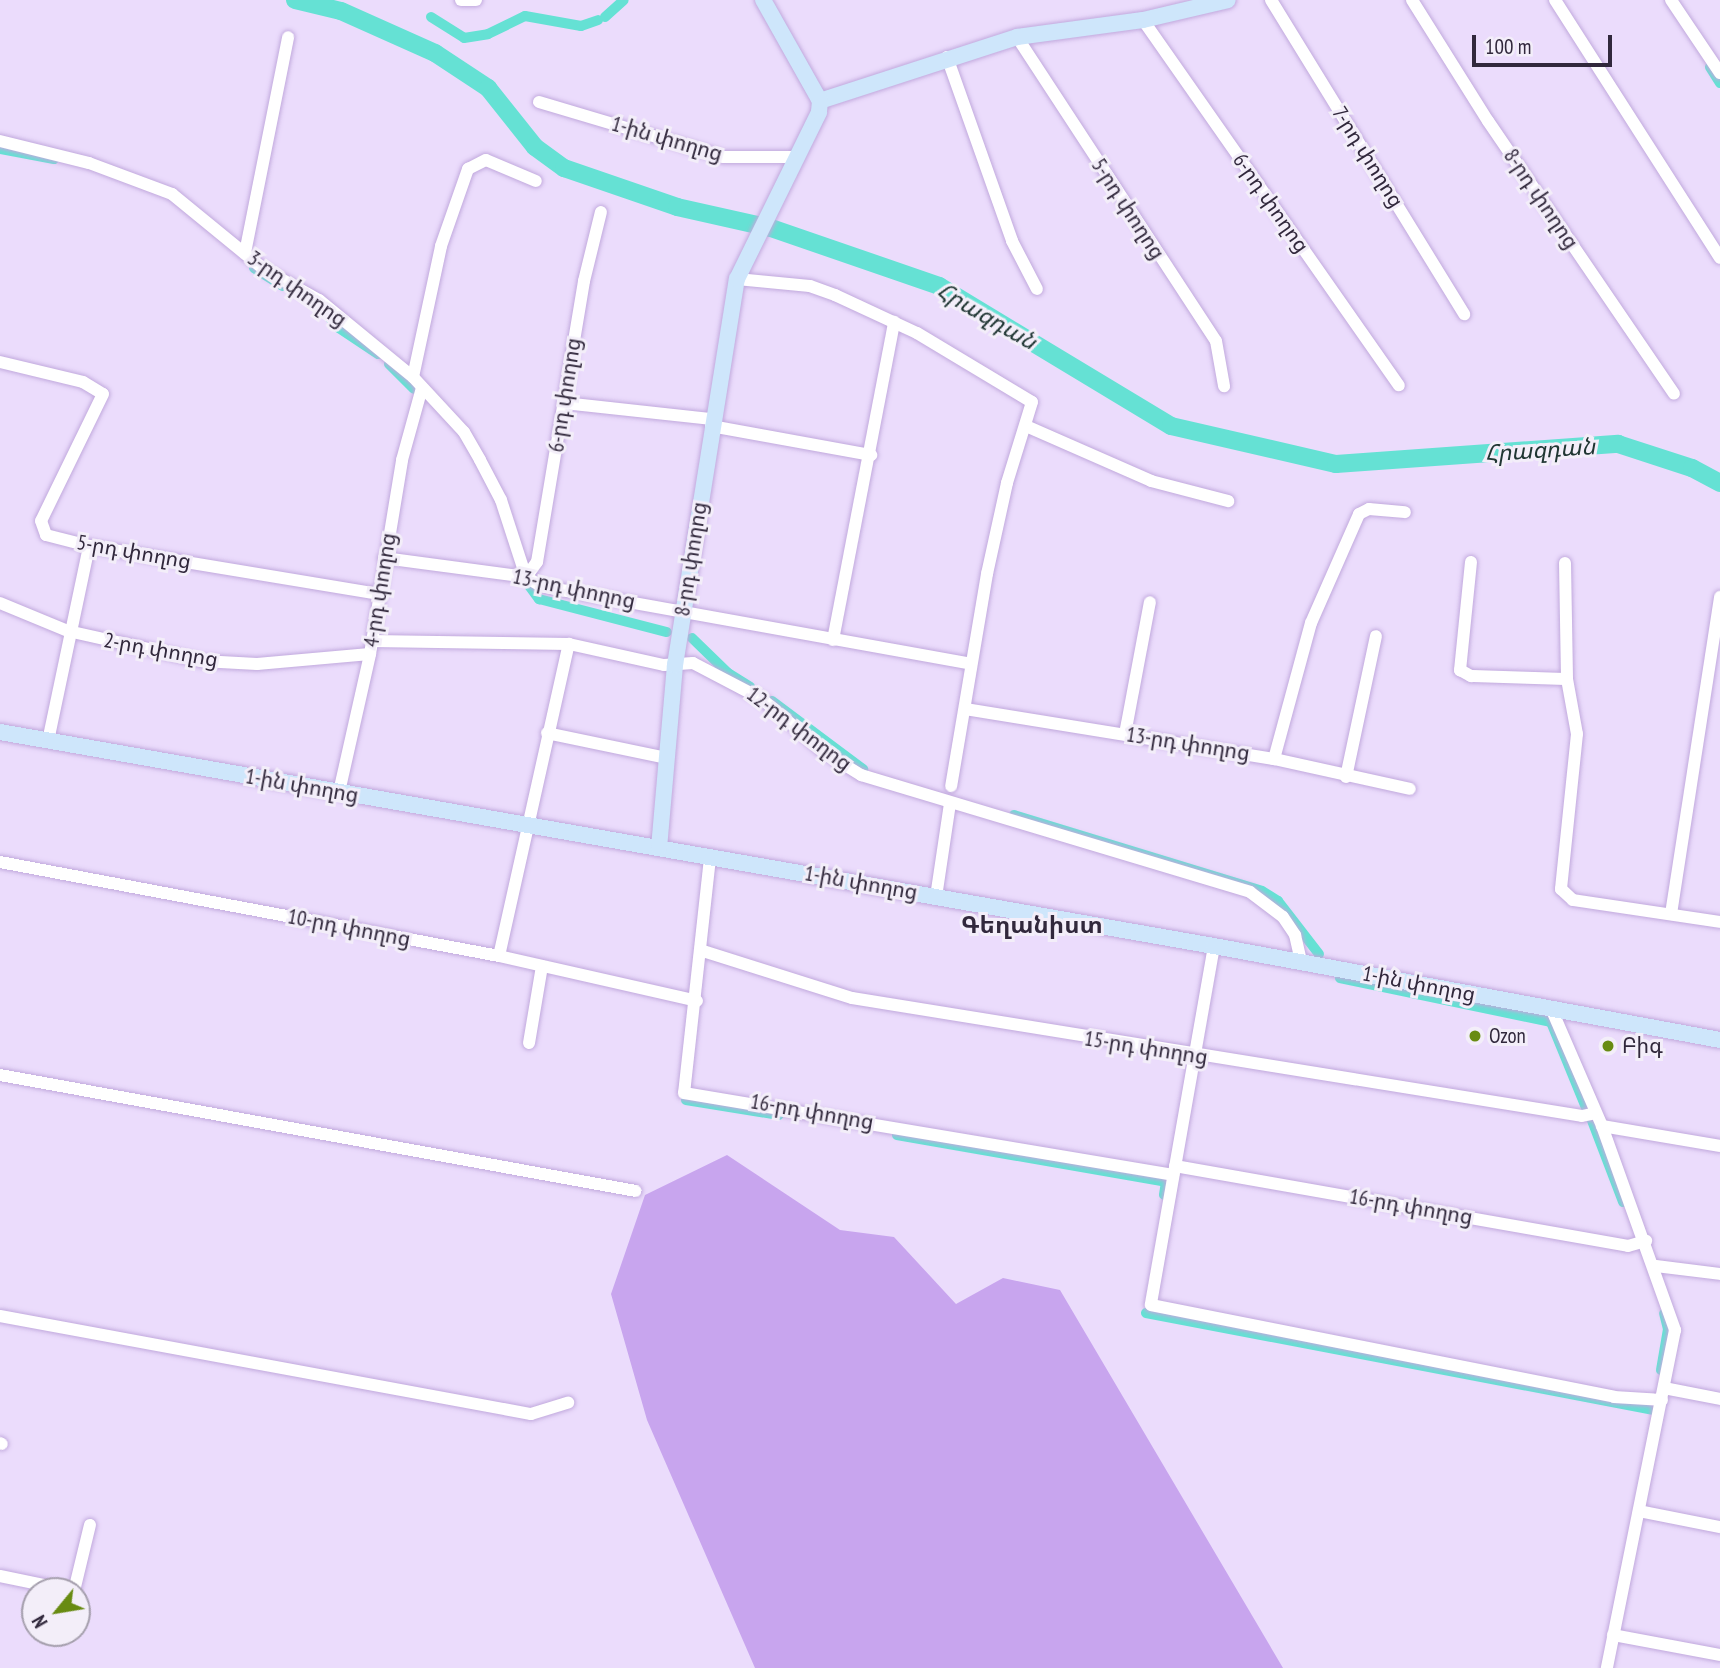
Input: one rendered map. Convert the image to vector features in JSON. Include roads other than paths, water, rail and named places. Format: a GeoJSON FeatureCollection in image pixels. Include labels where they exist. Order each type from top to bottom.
{"type":"FeatureCollection","features":[{"type":"Feature","properties":{"kind":"main road"},"geometry":{"type":"LineString","coordinates":[[820,101],[947,57],[1017,37],[1143,20],[1224,0]]}},
{"type":"Feature","properties":{"kind":"main road"},"geometry":{"type":"LineString","coordinates":[[766,1],[820,101],[810,137],[797,157]]}},
{"type":"Feature","properties":{"kind":"main road","name":"8-րդ փողոց"},"geometry":{"type":"LineString","coordinates":[[659,848],[683,612],[712,423],[739,276],[784,178],[797,157]]}},
{"type":"Feature","properties":{"kind":"main road","name":"1-ին փողոց"},"geometry":{"type":"LineString","coordinates":[[0,732],[1214,946],[1720,1040]]}},
{"type":"Feature","properties":{"kind":"street"},"geometry":{"type":"LineString","coordinates":[[461,0],[476,0]]}},
{"type":"Feature","properties":{"kind":"street","name":"7-րդ փողոց"},"geometry":{"type":"LineString","coordinates":[[1271,0],[1464,314]]}},
{"type":"Feature","properties":{"kind":"street","name":"8-րդ փողոց"},"geometry":{"type":"LineString","coordinates":[[1412,0],[1476,102],[1674,394]]}},
{"type":"Feature","properties":{"kind":"street"},"geometry":{"type":"LineString","coordinates":[[1555,0],[1720,258]]}},
{"type":"Feature","properties":{"kind":"street"},"geometry":{"type":"LineString","coordinates":[[1671,0],[1720,72]]}},
{"type":"Feature","properties":{"kind":"street","name":"6-րդ փողոց"},"geometry":{"type":"LineString","coordinates":[[1143,20],[1399,385]]}},
{"type":"Feature","properties":{"kind":"street"},"geometry":{"type":"LineString","coordinates":[[245,253],[288,37]]}},
{"type":"Feature","properties":{"kind":"street","name":"5-րդ փողոց"},"geometry":{"type":"LineString","coordinates":[[1017,37],[1216,341],[1224,386]]}},
{"type":"Feature","properties":{"kind":"street"},"geometry":{"type":"LineString","coordinates":[[947,57],[1012,241],[1037,289]]}},
{"type":"Feature","properties":{"kind":"street","name":"1-ին փողոց"},"geometry":{"type":"LineString","coordinates":[[539,102],[723,157],[797,157]]}},
{"type":"Feature","properties":{"kind":"street","name":"3-րդ փողոց"},"geometry":{"type":"LineString","coordinates":[[0,141],[89,163],[172,194],[265,270],[319,300],[413,377],[464,432],[480,460],[501,500],[526,577]]}},
{"type":"Feature","properties":{"kind":"street"},"geometry":{"type":"LineString","coordinates":[[413,377],[441,246],[468,169],[486,160],[536,181]]}},
{"type":"Feature","properties":{"kind":"street","name":"6-րդ փողոց"},"geometry":{"type":"LineString","coordinates":[[526,577],[537,562],[584,281],[601,212]]}},
{"type":"Feature","properties":{"kind":"street"},"geometry":{"type":"LineString","coordinates":[[739,276],[810,286],[894,322],[1032,402],[1007,483],[969,663],[965,709],[951,786]]}},
{"type":"Feature","properties":{"kind":"street"},"geometry":{"type":"LineString","coordinates":[[833,640],[871,454],[894,322]]}},
{"type":"Feature","properties":{"kind":"street","name":"5-րդ փողոց"},"geometry":{"type":"LineString","coordinates":[[0,362],[83,382],[103,394],[40,528],[46,535],[89,546],[378,594]]}},
{"type":"Feature","properties":{"kind":"street","name":"4-րդ փողոց"},"geometry":{"type":"LineString","coordinates":[[339,792],[371,647],[402,460],[422,388]]}},
{"type":"Feature","properties":{"kind":"street"},"geometry":{"type":"LineString","coordinates":[[564,403],[712,423],[871,454]]}},
{"type":"Feature","properties":{"kind":"street"},"geometry":{"type":"LineString","coordinates":[[1026,426],[1151,481],[1228,501]]}},
{"type":"Feature","properties":{"kind":"street"},"geometry":{"type":"LineString","coordinates":[[1274,758],[1311,623],[1359,514],[1369,509],[1405,512]]}},
{"type":"Feature","properties":{"kind":"street"},"geometry":{"type":"LineString","coordinates":[[48,741],[68,631],[89,546]]}},
{"type":"Feature","properties":{"kind":"street","name":"13-րդ փողոց"},"geometry":{"type":"LineString","coordinates":[[384,558],[526,577],[541,586],[969,663]]}},
{"type":"Feature","properties":{"kind":"street"},"geometry":{"type":"LineString","coordinates":[[1471,562],[1460,670],[1471,676],[1567,680]]}},
{"type":"Feature","properties":{"kind":"street"},"geometry":{"type":"LineString","coordinates":[[1565,563],[1567,680],[1577,734],[1561,889],[1566,896],[1720,922]]}},
{"type":"Feature","properties":{"kind":"street"},"geometry":{"type":"LineString","coordinates":[[1671,914],[1720,597]]}},
{"type":"Feature","properties":{"kind":"street"},"geometry":{"type":"LineString","coordinates":[[1125,734],[1150,602]]}},
{"type":"Feature","properties":{"kind":"street","name":"2-րդ փողոց"},"geometry":{"type":"LineString","coordinates":[[0,603],[68,631],[202,661],[257,664],[371,647]]}},
{"type":"Feature","properties":{"kind":"street"},"geometry":{"type":"LineString","coordinates":[[1346,777],[1376,636]]}},
{"type":"Feature","properties":{"kind":"street"},"geometry":{"type":"LineString","coordinates":[[499,957],[569,644]]}},
{"type":"Feature","properties":{"kind":"street","name":"12-րդ փողոց"},"geometry":{"type":"LineString","coordinates":[[371,647],[569,644],[676,665],[693,663],[733,681],[861,775],[1250,892],[1283,917],[1295,935],[1301,962]]}},
{"type":"Feature","properties":{"kind":"street","name":"13-րդ փողոց"},"geometry":{"type":"LineString","coordinates":[[965,709],[1274,758],[1346,777],[1410,789]]}},
{"type":"Feature","properties":{"kind":"street"},"geometry":{"type":"LineString","coordinates":[[547,733],[667,758]]}},
{"type":"Feature","properties":{"kind":"street"},"geometry":{"type":"LineString","coordinates":[[936,897],[950,803]]}},
{"type":"Feature","properties":{"kind":"street","name":"16-րդ փողոց"},"geometry":{"type":"LineString","coordinates":[[710,858],[703,951],[684,1093],[1174,1170],[1628,1246],[1646,1241]]}},
{"type":"Feature","properties":{"kind":"street","name":"10-րդ փողոց"},"geometry":{"type":"LineString","coordinates":[[0,862],[499,957],[697,1002]]}},
{"type":"Feature","properties":{"kind":"street"},"geometry":{"type":"LineString","coordinates":[[1214,946],[1152,1305],[1601,1394],[1663,1394],[1720,1399]]}},
{"type":"Feature","properties":{"kind":"street","name":"15-րդ փողոց"},"geometry":{"type":"LineString","coordinates":[[703,951],[852,998],[1195,1056],[1581,1116],[1596,1113]]}},
{"type":"Feature","properties":{"kind":"street"},"geometry":{"type":"LineString","coordinates":[[529,1043],[542,966]]}},
{"type":"Feature","properties":{"kind":"street"},"geometry":{"type":"LineString","coordinates":[[1551,1008],[1602,1126],[1656,1266],[1675,1330],[1607,1668]]}},
{"type":"Feature","properties":{"kind":"street"},"geometry":{"type":"LineString","coordinates":[[0,1075],[636,1191]]}},
{"type":"Feature","properties":{"kind":"street"},"geometry":{"type":"LineString","coordinates":[[1602,1126],[1720,1146]]}},
{"type":"Feature","properties":{"kind":"street"},"geometry":{"type":"LineString","coordinates":[[1656,1266],[1720,1274]]}},
{"type":"Feature","properties":{"kind":"street"},"geometry":{"type":"LineString","coordinates":[[0,1316],[531,1414],[568,1403]]}},
{"type":"Feature","properties":{"kind":"street"},"geometry":{"type":"LineString","coordinates":[[1639,1511],[1720,1527]]}},
{"type":"Feature","properties":{"kind":"street"},"geometry":{"type":"LineString","coordinates":[[77,1577],[90,1525]]}},
{"type":"Feature","properties":{"kind":"street"},"geometry":{"type":"LineString","coordinates":[[0,1576],[21,1580]]}},
{"type":"Feature","properties":{"kind":"street"},"geometry":{"type":"LineString","coordinates":[[1613,1635],[1720,1655]]}},
{"type":"Feature","properties":{"kind":"waterway","name":"Հրազդան"},"geometry":{"type":"LineString","coordinates":[[295,0],[341,11],[435,53],[488,88],[535,147],[564,168],[677,207],[771,228],[939,286],[1171,426],[1336,464],[1618,444],[1692,468],[1720,483]]}},
{"type":"Feature","properties":{"kind":"waterway"},"geometry":{"type":"LineString","coordinates":[[605,17],[624,0]]}},
{"type":"Feature","properties":{"kind":"waterway"},"geometry":{"type":"LineString","coordinates":[[431,17],[464,38],[488,34],[525,16],[581,26],[598,20]]}},
{"type":"Feature","properties":{"kind":"waterway"},"geometry":{"type":"LineString","coordinates":[[1710,67],[1720,83]]}},
{"type":"Feature","properties":{"kind":"waterway"},"geometry":{"type":"LineString","coordinates":[[0,149],[54,159]]}},
{"type":"Feature","properties":{"kind":"waterway"},"geometry":{"type":"LineString","coordinates":[[254,268],[283,286]]}},
{"type":"Feature","properties":{"kind":"waterway"},"geometry":{"type":"LineString","coordinates":[[320,307],[339,328],[378,354]]}},
{"type":"Feature","properties":{"kind":"waterway"},"geometry":{"type":"LineString","coordinates":[[389,364],[414,389]]}},
{"type":"Feature","properties":{"kind":"waterway"},"geometry":{"type":"LineString","coordinates":[[525,580],[539,599],[667,632]]}},
{"type":"Feature","properties":{"kind":"waterway"},"geometry":{"type":"LineString","coordinates":[[692,638],[728,673],[750,687]]}},
{"type":"Feature","properties":{"kind":"waterway"},"geometry":{"type":"LineString","coordinates":[[772,701],[863,769]]}},
{"type":"Feature","properties":{"kind":"waterway"},"geometry":{"type":"LineString","coordinates":[[1014,815],[1262,891],[1278,901],[1319,954]]}},
{"type":"Feature","properties":{"kind":"waterway"},"geometry":{"type":"LineString","coordinates":[[1340,978],[1551,1022],[1587,1110]]}},
{"type":"Feature","properties":{"kind":"waterway"},"geometry":{"type":"LineString","coordinates":[[686,1100],[779,1115]]}},
{"type":"Feature","properties":{"kind":"waterway"},"geometry":{"type":"LineString","coordinates":[[1591,1118],[1623,1202]]}},
{"type":"Feature","properties":{"kind":"waterway"},"geometry":{"type":"LineString","coordinates":[[897,1135],[1166,1182],[1164,1195]]}},
{"type":"Feature","properties":{"kind":"waterway"},"geometry":{"type":"LineString","coordinates":[[1146,1313],[1654,1410]]}},
{"type":"Feature","properties":{"kind":"waterway"},"geometry":{"type":"LineString","coordinates":[[1661,1370],[1668,1329],[1664,1313]]}},
{"type":"Feature","properties":{"kind":"place","name":"Ozon"},"geometry":{"type":"Point","coordinates":[1475,1036]}},
{"type":"Feature","properties":{"kind":"place","name":"Բիգ"},"geometry":{"type":"Point","coordinates":[1608,1046]}},
{"type":"Feature","properties":{"kind":"district","name":"Գեղանիստ"},"geometry":{"type":"Point","coordinates":[1032,925]}}]}
